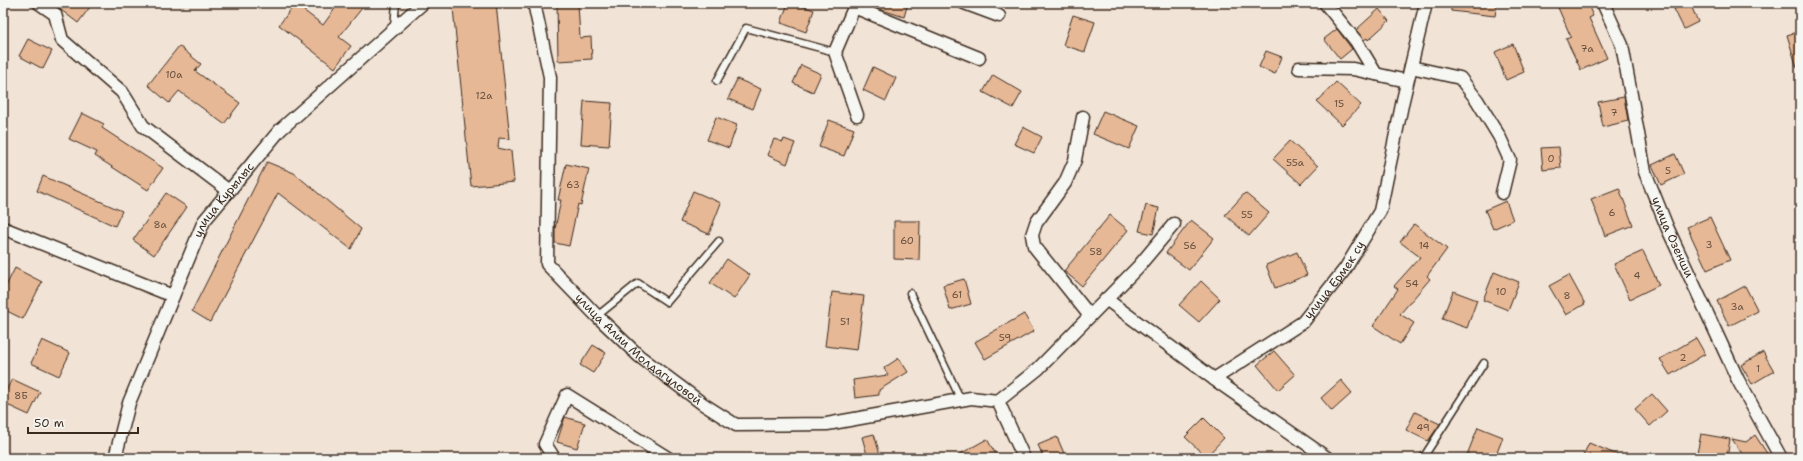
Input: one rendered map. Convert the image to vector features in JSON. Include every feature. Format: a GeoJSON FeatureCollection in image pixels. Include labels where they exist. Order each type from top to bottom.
{"type":"FeatureCollection","features":[{"type":"Feature","properties":{"kind":"street"},"geometry":{"type":"LineString","coordinates":[[39,3],[55,14],[62,40],[122,92],[143,126],[229,191]]}},
{"type":"Feature","properties":{"kind":"street","name":"улица Курылыс"},"geometry":{"type":"LineString","coordinates":[[115,458],[129,403],[204,221],[280,130],[423,3]]}},
{"type":"Feature","properties":{"kind":"street","name":"улица Алии Молдагуловой"},"geometry":{"type":"LineString","coordinates":[[534,3],[550,77],[547,264],[597,316],[639,356],[703,404],[736,425],[827,424],[971,398],[998,401]]}},
{"type":"Feature","properties":{"kind":"street"},"geometry":{"type":"LineString","coordinates":[[964,3],[999,16]]}},
{"type":"Feature","properties":{"kind":"street"},"geometry":{"type":"LineString","coordinates":[[1325,3],[1356,41],[1376,74]]}},
{"type":"Feature","properties":{"kind":"street","name":"улица Ермек су"},"geometry":{"type":"LineString","coordinates":[[1214,379],[1303,322],[1345,269],[1380,211],[1407,81],[1426,3]]}},
{"type":"Feature","properties":{"kind":"street","name":"улица Озенши"},"geometry":{"type":"LineString","coordinates":[[1603,3],[1622,45],[1645,172],[1667,227],[1738,380],[1781,458]]}},
{"type":"Feature","properties":{"kind":"street"},"geometry":{"type":"LineString","coordinates":[[857,115],[835,52],[855,5],[979,58]]}},
{"type":"Feature","properties":{"kind":"street"},"geometry":{"type":"LineString","coordinates":[[1411,67],[1460,78],[1477,100],[1499,136],[1510,160],[1502,193]]}},
{"type":"Feature","properties":{"kind":"street"},"geometry":{"type":"LineString","coordinates":[[1299,68],[1353,69],[1407,81]]}},
{"type":"Feature","properties":{"kind":"street"},"geometry":{"type":"LineString","coordinates":[[1083,117],[1075,160],[1065,184],[1036,223],[1032,235],[1034,246],[1090,316]]}},
{"type":"Feature","properties":{"kind":"street"},"geometry":{"type":"LineString","coordinates":[[1024,458],[998,401],[1038,369],[1138,267],[1174,224]]}},
{"type":"Feature","properties":{"kind":"street"},"geometry":{"type":"LineString","coordinates":[[3,228],[173,296]]}},
{"type":"Feature","properties":{"kind":"street"},"geometry":{"type":"LineString","coordinates":[[1106,300],[1214,379],[1327,458]]}},
{"type":"Feature","properties":{"kind":"street"},"geometry":{"type":"LineString","coordinates":[[554,458],[545,444],[567,395],[668,458]]}},
{"type":"Feature","properties":{"kind":"lane"},"geometry":{"type":"LineString","coordinates":[[394,29],[396,3]]}},
{"type":"Feature","properties":{"kind":"lane"},"geometry":{"type":"LineString","coordinates":[[717,81],[746,28],[835,52]]}},
{"type":"Feature","properties":{"kind":"lane"},"geometry":{"type":"LineString","coordinates":[[597,316],[638,283],[667,302],[719,241]]}},
{"type":"Feature","properties":{"kind":"lane"},"geometry":{"type":"LineString","coordinates":[[910,293],[961,400]]}},
{"type":"Feature","properties":{"kind":"lane"},"geometry":{"type":"LineString","coordinates":[[1423,458],[1484,363]]}},
{"type":"Feature","properties":{"kind":"building"},"geometry":{"type":"Polygon","coordinates":[[[52,3],[93,3],[78,23],[52,3]]]}},
{"type":"Feature","properties":{"kind":"building"},"geometry":{"type":"Polygon","coordinates":[[[339,3],[366,3],[339,37],[351,46],[335,68],[279,25],[295,4],[323,25],[339,3]]]}},
{"type":"Feature","properties":{"kind":"building"},"geometry":{"type":"Polygon","coordinates":[[[496,3],[510,139],[499,138],[498,148],[511,151],[514,182],[471,186],[453,8],[496,3]]]}},
{"type":"Feature","properties":{"kind":"building"},"geometry":{"type":"Polygon","coordinates":[[[557,3],[578,3],[580,38],[591,37],[592,59],[558,61],[557,3]]]}},
{"type":"Feature","properties":{"kind":"building"},"geometry":{"type":"Polygon","coordinates":[[[788,3],[794,3],[814,10],[806,32],[781,23],[788,3]]]}},
{"type":"Feature","properties":{"kind":"building"},"geometry":{"type":"Polygon","coordinates":[[[869,3],[908,3],[904,17],[873,7],[869,5],[869,3]]]}},
{"type":"Feature","properties":{"kind":"building"},"geometry":{"type":"Polygon","coordinates":[[[1451,3],[1497,3],[1495,16],[1451,11],[1451,3]]]}},
{"type":"Feature","properties":{"kind":"building"},"geometry":{"type":"Polygon","coordinates":[[[1556,3],[1587,3],[1593,16],[1589,18],[1607,58],[1581,70],[1566,39],[1571,37],[1556,3]]]}},
{"type":"Feature","properties":{"kind":"building"},"geometry":{"type":"Polygon","coordinates":[[[1690,3],[1698,22],[1684,29],[1674,9],[1690,3]]]}},
{"type":"Feature","properties":{"kind":"building"},"geometry":{"type":"Polygon","coordinates":[[[1379,9],[1389,21],[1368,40],[1367,38],[1364,40],[1356,30],[1379,9]]]}},
{"type":"Feature","properties":{"kind":"building"},"geometry":{"type":"Polygon","coordinates":[[[1073,15],[1095,22],[1085,52],[1063,45],[1073,15]]]}},
{"type":"Feature","properties":{"kind":"building"},"geometry":{"type":"Polygon","coordinates":[[[1337,29],[1352,49],[1340,59],[1324,39],[1337,29]]]}},
{"type":"Feature","properties":{"kind":"building"},"geometry":{"type":"Polygon","coordinates":[[[1800,31],[1800,68],[1797,68],[1787,35],[1800,31]]]}},
{"type":"Feature","properties":{"kind":"building"},"geometry":{"type":"Polygon","coordinates":[[[28,39],[52,51],[43,69],[19,56],[28,39]]]}},
{"type":"Feature","properties":{"kind":"building"},"geometry":{"type":"Polygon","coordinates":[[[1513,44],[1524,72],[1506,80],[1495,52],[1513,44]]]}},
{"type":"Feature","properties":{"kind":"building"},"geometry":{"type":"Polygon","coordinates":[[[179,46],[201,64],[195,71],[240,103],[224,124],[179,91],[169,103],[148,85],[179,46]]]}},
{"type":"Feature","properties":{"kind":"building"},"geometry":{"type":"Polygon","coordinates":[[[1266,51],[1282,57],[1275,74],[1259,67],[1266,51]]]}},
{"type":"Feature","properties":{"kind":"building"},"geometry":{"type":"Polygon","coordinates":[[[801,65],[821,74],[813,92],[793,83],[801,65]]]}},
{"type":"Feature","properties":{"kind":"building"},"geometry":{"type":"Polygon","coordinates":[[[873,67],[896,78],[886,101],[863,90],[873,67]]]}},
{"type":"Feature","properties":{"kind":"building"},"geometry":{"type":"Polygon","coordinates":[[[993,75],[1022,92],[1013,108],[983,92],[993,75]]]}},
{"type":"Feature","properties":{"kind":"building"},"geometry":{"type":"Polygon","coordinates":[[[737,79],[761,89],[753,109],[728,99],[737,79]]]}},
{"type":"Feature","properties":{"kind":"building"},"geometry":{"type":"Polygon","coordinates":[[[1336,82],[1361,105],[1342,125],[1317,102],[1336,82]]]}},
{"type":"Feature","properties":{"kind":"building"},"geometry":{"type":"Polygon","coordinates":[[[1624,97],[1628,121],[1603,127],[1598,102],[1624,97]]]}},
{"type":"Feature","properties":{"kind":"building"},"geometry":{"type":"Polygon","coordinates":[[[584,101],[612,103],[609,146],[581,144],[584,101]]]}},
{"type":"Feature","properties":{"kind":"building"},"geometry":{"type":"Polygon","coordinates":[[[1103,111],[1139,126],[1129,149],[1093,134],[1103,111]]]}},
{"type":"Feature","properties":{"kind":"building"},"geometry":{"type":"Polygon","coordinates":[[[82,113],[104,124],[102,128],[163,168],[148,190],[95,156],[97,152],[69,139],[82,113]]]}},
{"type":"Feature","properties":{"kind":"building"},"geometry":{"type":"Polygon","coordinates":[[[716,117],[737,125],[729,148],[707,140],[716,117]]]}},
{"type":"Feature","properties":{"kind":"building"},"geometry":{"type":"Polygon","coordinates":[[[829,120],[854,129],[844,156],[819,147],[829,120]]]}},
{"type":"Feature","properties":{"kind":"building"},"geometry":{"type":"Polygon","coordinates":[[[1023,127],[1042,137],[1034,153],[1014,144],[1023,127]]]}},
{"type":"Feature","properties":{"kind":"building"},"geometry":{"type":"Polygon","coordinates":[[[774,139],[783,142],[784,139],[795,143],[787,164],[767,155],[774,139]]]}},
{"type":"Feature","properties":{"kind":"building"},"geometry":{"type":"Polygon","coordinates":[[[1290,141],[1318,166],[1301,184],[1273,159],[1290,141]]]}},
{"type":"Feature","properties":{"kind":"building"},"geometry":{"type":"Polygon","coordinates":[[[1559,147],[1561,168],[1543,170],[1541,148],[1559,147]]]}},
{"type":"Feature","properties":{"kind":"building"},"geometry":{"type":"Polygon","coordinates":[[[1675,154],[1684,174],[1661,185],[1652,165],[1675,154]]]}},
{"type":"Feature","properties":{"kind":"building"},"geometry":{"type":"Polygon","coordinates":[[[267,162],[294,173],[361,229],[351,249],[278,193],[210,322],[192,311],[267,162]]]}},
{"type":"Feature","properties":{"kind":"building"},"geometry":{"type":"Polygon","coordinates":[[[566,164],[589,169],[581,205],[578,204],[569,246],[555,243],[555,229],[561,200],[558,200],[566,164]]]}},
{"type":"Feature","properties":{"kind":"building"},"geometry":{"type":"Polygon","coordinates":[[[43,176],[122,211],[115,226],[37,191],[43,176]]]}},
{"type":"Feature","properties":{"kind":"building"},"geometry":{"type":"Polygon","coordinates":[[[1619,188],[1633,225],[1605,236],[1591,199],[1619,188]]]}},
{"type":"Feature","properties":{"kind":"building"},"geometry":{"type":"Polygon","coordinates":[[[693,191],[721,203],[709,234],[680,222],[693,191]]]}},
{"type":"Feature","properties":{"kind":"building"},"geometry":{"type":"Polygon","coordinates":[[[166,193],[187,207],[154,255],[133,240],[166,193]]]}},
{"type":"Feature","properties":{"kind":"building"},"geometry":{"type":"Polygon","coordinates":[[[1245,193],[1269,213],[1249,236],[1225,215],[1245,193]]]}},
{"type":"Feature","properties":{"kind":"building"},"geometry":{"type":"Polygon","coordinates":[[[1506,201],[1513,220],[1493,229],[1485,210],[1506,201]]]}},
{"type":"Feature","properties":{"kind":"building"},"geometry":{"type":"Polygon","coordinates":[[[1146,205],[1159,208],[1153,234],[1139,231],[1146,205]]]}},
{"type":"Feature","properties":{"kind":"building"},"geometry":{"type":"Polygon","coordinates":[[[1110,215],[1128,230],[1082,286],[1064,271],[1110,215]]]}},
{"type":"Feature","properties":{"kind":"building"},"geometry":{"type":"Polygon","coordinates":[[[1710,217],[1730,260],[1707,270],[1687,227],[1710,217]]]}},
{"type":"Feature","properties":{"kind":"building"},"geometry":{"type":"Polygon","coordinates":[[[1191,220],[1214,238],[1189,270],[1166,253],[1191,220]]]}},
{"type":"Feature","properties":{"kind":"building"},"geometry":{"type":"Polygon","coordinates":[[[894,221],[920,221],[919,260],[894,259],[894,221]]]}},
{"type":"Feature","properties":{"kind":"building"},"geometry":{"type":"Polygon","coordinates":[[[1414,224],[1447,249],[1427,276],[1430,279],[1400,314],[1414,323],[1400,344],[1373,326],[1398,289],[1394,286],[1420,257],[1400,242],[1414,224]]]}},
{"type":"Feature","properties":{"kind":"building"},"geometry":{"type":"Polygon","coordinates":[[[1643,251],[1659,285],[1630,299],[1614,264],[1643,251]]]}},
{"type":"Feature","properties":{"kind":"building"},"geometry":{"type":"Polygon","coordinates":[[[1297,252],[1307,275],[1275,288],[1266,265],[1297,252]]]}},
{"type":"Feature","properties":{"kind":"building"},"geometry":{"type":"Polygon","coordinates":[[[727,259],[750,275],[734,299],[710,283],[727,259]]]}},
{"type":"Feature","properties":{"kind":"building"},"geometry":{"type":"Polygon","coordinates":[[[15,268],[42,282],[23,319],[3,309],[3,292],[15,268]]]}},
{"type":"Feature","properties":{"kind":"building"},"geometry":{"type":"Polygon","coordinates":[[[1494,272],[1519,282],[1508,310],[1483,300],[1494,272]]]}},
{"type":"Feature","properties":{"kind":"building"},"geometry":{"type":"Polygon","coordinates":[[[1569,275],[1585,304],[1566,315],[1549,286],[1569,275]]]}},
{"type":"Feature","properties":{"kind":"building"},"geometry":{"type":"Polygon","coordinates":[[[964,279],[971,304],[950,310],[943,285],[964,279]]]}},
{"type":"Feature","properties":{"kind":"building"},"geometry":{"type":"Polygon","coordinates":[[[1201,281],[1220,299],[1199,322],[1179,305],[1201,281]]]}},
{"type":"Feature","properties":{"kind":"building"},"geometry":{"type":"Polygon","coordinates":[[[1745,286],[1758,311],[1729,326],[1717,301],[1745,286]]]}},
{"type":"Feature","properties":{"kind":"building"},"geometry":{"type":"Polygon","coordinates":[[[1453,291],[1477,300],[1467,328],[1442,319],[1453,291]]]}},
{"type":"Feature","properties":{"kind":"building"},"geometry":{"type":"Polygon","coordinates":[[[832,292],[864,296],[857,350],[825,346],[832,292]]]}},
{"type":"Feature","properties":{"kind":"building"},"geometry":{"type":"Polygon","coordinates":[[[1024,314],[1034,331],[985,359],[975,342],[1024,314]]]}},
{"type":"Feature","properties":{"kind":"building"},"geometry":{"type":"Polygon","coordinates":[[[1696,338],[1705,354],[1670,375],[1660,359],[1696,338]]]}},
{"type":"Feature","properties":{"kind":"building"},"geometry":{"type":"Polygon","coordinates":[[[42,340],[70,353],[59,376],[31,363],[42,340]]]}},
{"type":"Feature","properties":{"kind":"building"},"geometry":{"type":"Polygon","coordinates":[[[593,345],[606,353],[593,373],[580,365],[593,345]]]}},
{"type":"Feature","properties":{"kind":"building"},"geometry":{"type":"Polygon","coordinates":[[[1274,351],[1295,375],[1278,390],[1257,365],[1274,351]]]}},
{"type":"Feature","properties":{"kind":"building"},"geometry":{"type":"Polygon","coordinates":[[[1763,352],[1774,371],[1752,384],[1741,365],[1763,352]]]}},
{"type":"Feature","properties":{"kind":"building"},"geometry":{"type":"Polygon","coordinates":[[[899,358],[908,372],[879,390],[879,395],[855,398],[853,380],[888,375],[884,368],[899,358]]]}},
{"type":"Feature","properties":{"kind":"building"},"geometry":{"type":"Polygon","coordinates":[[[12,379],[40,392],[29,415],[3,403],[3,397],[12,379]]]}},
{"type":"Feature","properties":{"kind":"building"},"geometry":{"type":"Polygon","coordinates":[[[1341,380],[1352,393],[1332,411],[1321,398],[1341,380]]]}},
{"type":"Feature","properties":{"kind":"building"},"geometry":{"type":"Polygon","coordinates":[[[1652,394],[1667,411],[1650,426],[1635,409],[1652,394]]]}},
{"type":"Feature","properties":{"kind":"building"},"geometry":{"type":"Polygon","coordinates":[[[1415,412],[1440,424],[1428,441],[1406,430],[1415,412]]]}},
{"type":"Feature","properties":{"kind":"building"},"geometry":{"type":"Polygon","coordinates":[[[565,417],[585,423],[577,448],[557,442],[565,417]]]}},
{"type":"Feature","properties":{"kind":"building"},"geometry":{"type":"Polygon","coordinates":[[[1204,418],[1224,438],[1206,457],[1185,437],[1204,418]]]}},
{"type":"Feature","properties":{"kind":"building"},"geometry":{"type":"Polygon","coordinates":[[[1478,427],[1503,437],[1495,458],[1474,458],[1467,455],[1478,427]]]}},
{"type":"Feature","properties":{"kind":"building"},"geometry":{"type":"Polygon","coordinates":[[[874,434],[880,455],[868,458],[862,437],[874,434]]]}},
{"type":"Feature","properties":{"kind":"building"},"geometry":{"type":"Polygon","coordinates":[[[1701,434],[1730,439],[1727,458],[1696,458],[1701,434]]]}},
{"type":"Feature","properties":{"kind":"building"},"geometry":{"type":"Polygon","coordinates":[[[1755,435],[1770,458],[1745,458],[1732,439],[1746,442],[1755,435]]]}},
{"type":"Feature","properties":{"kind":"building"},"geometry":{"type":"Polygon","coordinates":[[[1057,437],[1066,458],[1044,458],[1038,445],[1057,437]]]}},
{"type":"Feature","properties":{"kind":"building"},"geometry":{"type":"Polygon","coordinates":[[[987,439],[998,458],[953,458],[987,439]]]}},
{"type":"Feature","properties":{"kind":"building"},"geometry":{"type":"Polygon","coordinates":[[[1589,443],[1625,458],[1582,458],[1589,443]]]}}]}
